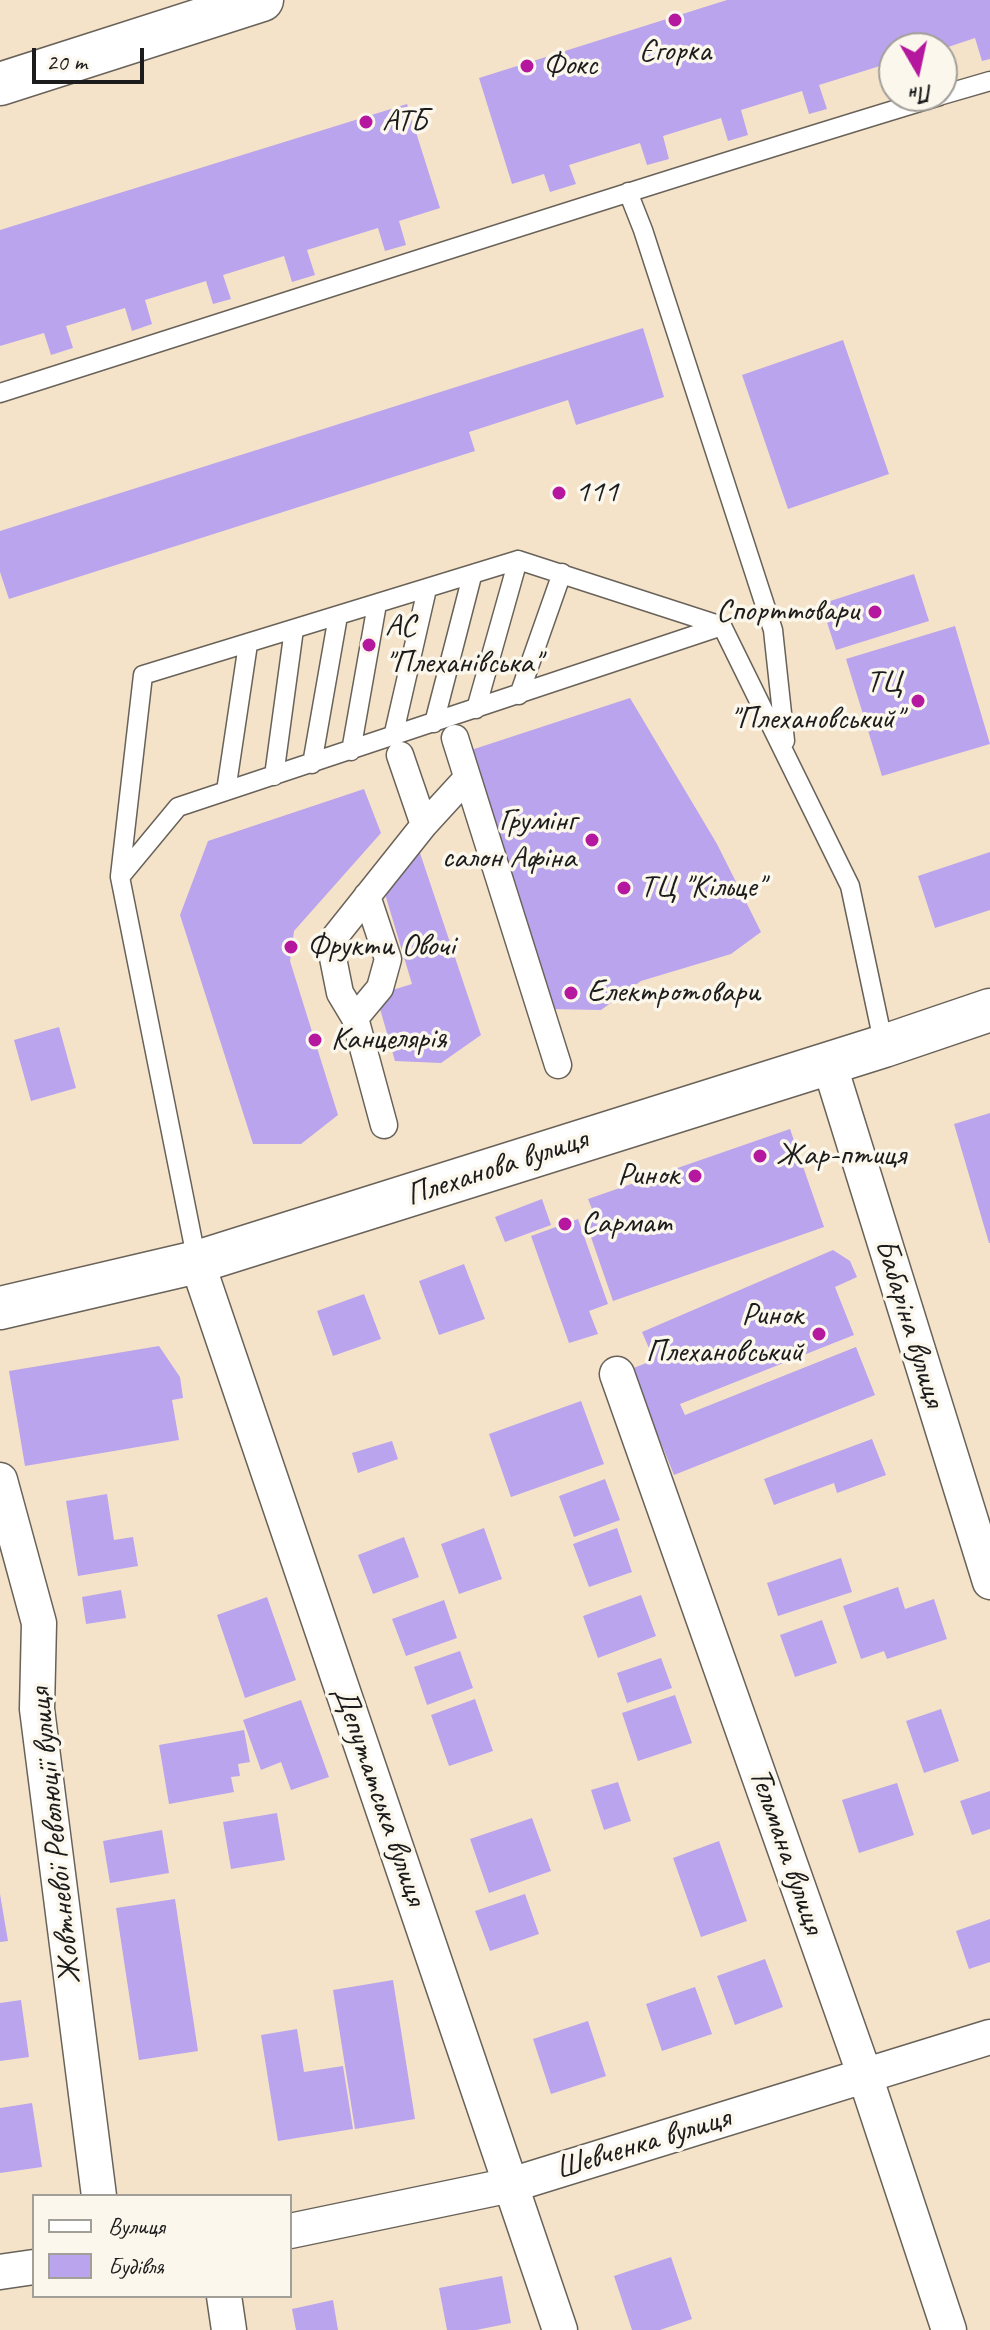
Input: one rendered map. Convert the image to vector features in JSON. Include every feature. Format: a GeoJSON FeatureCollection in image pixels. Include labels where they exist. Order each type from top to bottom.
{"type":"FeatureCollection","features":[{"type":"Feature","properties":{"kind":"street"},"geometry":{"type":"LineString","coordinates":[[0,84],[262,0]]}},
{"type":"Feature","properties":{"kind":"street"},"geometry":{"type":"LineString","coordinates":[[444,730],[467,778],[558,1065]]}},
{"type":"Feature","properties":{"kind":"street"},"geometry":{"type":"LineString","coordinates":[[397,746],[424,825]]}},
{"type":"Feature","properties":{"kind":"street"},"geometry":{"type":"LineString","coordinates":[[384,1125],[355,1018],[340,993],[330,943],[424,825],[467,778]]}},
{"type":"Feature","properties":{"kind":"street"},"geometry":{"type":"LineString","coordinates":[[355,1018],[380,988],[388,959],[367,896]]}},
{"type":"Feature","properties":{"kind":"street","name":"Плеханова вулиця"},"geometry":{"type":"LineString","coordinates":[[0,1308],[197,1262],[990,1010]]}},
{"type":"Feature","properties":{"kind":"street","name":"Бабаріна вулиця"},"geometry":{"type":"LineString","coordinates":[[829,1063],[979,1509],[990,1582]]}},
{"type":"Feature","properties":{"kind":"street","name":"Депутатська вулиця"},"geometry":{"type":"LineString","coordinates":[[197,1262],[560,2330]]}},
{"type":"Feature","properties":{"kind":"street","name":"Тельмана вулиця"},"geometry":{"type":"LineString","coordinates":[[617,1374],[865,2076],[949,2330]]}},
{"type":"Feature","properties":{"kind":"street","name":"Жовтневої Революції вулиця"},"geometry":{"type":"LineString","coordinates":[[0,1480],[39,1623],[37,1709],[99,2194]]}},
{"type":"Feature","properties":{"kind":"street","name":"Шевченка вулиця"},"geometry":{"type":"LineString","coordinates":[[292,2231],[511,2185],[990,2037]]}},
{"type":"Feature","properties":{"kind":"street"},"geometry":{"type":"LineString","coordinates":[[0,2272],[32,2267]]}},
{"type":"Feature","properties":{"kind":"street"},"geometry":{"type":"LineString","coordinates":[[224,2298],[229,2330]]}},
{"type":"Feature","properties":{"kind":"lane"},"geometry":{"type":"LineString","coordinates":[[958,91],[990,81]]}},
{"type":"Feature","properties":{"kind":"lane"},"geometry":{"type":"LineString","coordinates":[[0,393],[889,112]]}},
{"type":"Feature","properties":{"kind":"lane"},"geometry":{"type":"LineString","coordinates":[[628,192],[773,630],[786,756]]}},
{"type":"Feature","properties":{"kind":"lane"},"geometry":{"type":"LineString","coordinates":[[197,1262],[120,877],[143,675],[518,560],[722,626],[850,886],[884,1046]]}},
{"type":"Feature","properties":{"kind":"lane"},"geometry":{"type":"LineString","coordinates":[[476,709],[518,560]]}},
{"type":"Feature","properties":{"kind":"lane"},"geometry":{"type":"LineString","coordinates":[[519,695],[562,573]]}},
{"type":"Feature","properties":{"kind":"lane"},"geometry":{"type":"LineString","coordinates":[[444,730],[472,576]]}},
{"type":"Feature","properties":{"kind":"lane"},"geometry":{"type":"LineString","coordinates":[[397,746],[427,589]]}},
{"type":"Feature","properties":{"kind":"lane"},"geometry":{"type":"LineString","coordinates":[[351,751],[377,604]]}},
{"type":"Feature","properties":{"kind":"lane"},"geometry":{"type":"LineString","coordinates":[[312,764],[338,616]]}},
{"type":"Feature","properties":{"kind":"lane"},"geometry":{"type":"LineString","coordinates":[[120,877],[178,807],[351,751],[397,746],[444,730],[476,709],[722,626]]}},
{"type":"Feature","properties":{"kind":"lane"},"geometry":{"type":"LineString","coordinates":[[274,776],[294,629]]}},
{"type":"Feature","properties":{"kind":"lane"},"geometry":{"type":"LineString","coordinates":[[226,791],[248,644]]}},
{"type":"Feature","properties":{"kind":"building"},"geometry":{"type":"Polygon","coordinates":[[[727,0],[990,0],[990,59],[982,61],[975,38],[958,44],[958,32],[878,32],[878,67],[819,85],[827,109],[809,114],[802,91],[741,110],[748,135],[728,141],[721,118],[663,136],[669,159],[647,165],[640,143],[569,165],[576,184],[550,192],[544,174],[512,184],[479,78],[727,0]]]}},
{"type":"Feature","properties":{"kind":"building"},"geometry":{"type":"Polygon","coordinates":[[[407,104],[440,208],[399,221],[406,245],[385,251],[378,228],[307,250],[315,275],[292,282],[284,256],[223,275],[231,299],[213,304],[206,281],[145,300],[152,324],[132,331],[125,308],[66,326],[73,348],[51,355],[44,333],[0,346],[0,230],[407,104]]]}},
{"type":"Feature","properties":{"kind":"building"},"geometry":{"type":"Polygon","coordinates":[[[643,328],[664,397],[576,425],[568,400],[469,432],[475,451],[9,599],[0,572],[0,531],[643,328]]]}},
{"type":"Feature","properties":{"kind":"building"},"geometry":{"type":"Polygon","coordinates":[[[843,340],[889,474],[788,509],[742,375],[843,340]]]}},
{"type":"Feature","properties":{"kind":"building","name":"Спорттовари"},"geometry":{"type":"Polygon","coordinates":[[[914,574],[929,621],[836,650],[821,604],[914,574]]]}},
{"type":"Feature","properties":{"kind":"building","name":"ТЦ \"Плехановський\""},"geometry":{"type":"Polygon","coordinates":[[[955,626],[990,744],[882,776],[846,659],[955,626]]]}},
{"type":"Feature","properties":{"kind":"building","name":"ТЦ \"Кільце\""},"geometry":{"type":"Polygon","coordinates":[[[630,698],[717,844],[761,932],[731,954],[641,981],[601,1010],[548,1009],[465,752],[630,698]]]}},
{"type":"Feature","properties":{"kind":"building"},"geometry":{"type":"Polygon","coordinates":[[[364,789],[381,833],[294,931],[290,961],[338,1115],[301,1144],[253,1144],[180,915],[208,841],[364,789]]]}},
{"type":"Feature","properties":{"kind":"building"},"geometry":{"type":"Polygon","coordinates":[[[419,850],[481,1035],[441,1063],[395,1061],[376,995],[412,984],[382,884],[419,850]]]}},
{"type":"Feature","properties":{"kind":"building"},"geometry":{"type":"Polygon","coordinates":[[[990,852],[990,910],[935,928],[918,876],[990,852]]]}},
{"type":"Feature","properties":{"kind":"building"},"geometry":{"type":"Polygon","coordinates":[[[59,1027],[76,1088],[31,1101],[14,1040],[59,1027]]]}},
{"type":"Feature","properties":{"kind":"building"},"geometry":{"type":"Polygon","coordinates":[[[990,1113],[990,1243],[989,1243],[954,1124],[990,1113]]]}},
{"type":"Feature","properties":{"kind":"building"},"geometry":{"type":"Polygon","coordinates":[[[790,1129],[824,1227],[613,1301],[584,1217],[594,1214],[588,1199],[790,1129]]]}},
{"type":"Feature","properties":{"kind":"building"},"geometry":{"type":"Polygon","coordinates":[[[542,1199],[551,1225],[505,1242],[495,1217],[542,1199]]]}},
{"type":"Feature","properties":{"kind":"building"},"geometry":{"type":"Polygon","coordinates":[[[578,1219],[608,1304],[589,1311],[598,1334],[569,1343],[531,1236],[578,1219]]]}},
{"type":"Feature","properties":{"kind":"building"},"geometry":{"type":"Polygon","coordinates":[[[833,1250],[850,1261],[857,1277],[835,1287],[854,1335],[680,1404],[685,1415],[856,1347],[875,1395],[674,1475],[631,1369],[654,1360],[642,1332],[833,1250]]]}},
{"type":"Feature","properties":{"kind":"building"},"geometry":{"type":"Polygon","coordinates":[[[464,1264],[485,1319],[439,1335],[419,1281],[464,1264]]]}},
{"type":"Feature","properties":{"kind":"building"},"geometry":{"type":"Polygon","coordinates":[[[364,1294],[381,1339],[333,1356],[317,1311],[364,1294]]]}},
{"type":"Feature","properties":{"kind":"building"},"geometry":{"type":"Polygon","coordinates":[[[159,1346],[180,1377],[183,1398],[172,1400],[179,1440],[25,1466],[9,1371],[159,1346]]]}},
{"type":"Feature","properties":{"kind":"building"},"geometry":{"type":"Polygon","coordinates":[[[581,1401],[604,1464],[511,1497],[489,1434],[581,1401]]]}},
{"type":"Feature","properties":{"kind":"building"},"geometry":{"type":"Polygon","coordinates":[[[872,1439],[886,1475],[837,1493],[834,1483],[774,1505],[764,1479],[872,1439]]]}},
{"type":"Feature","properties":{"kind":"building"},"geometry":{"type":"Polygon","coordinates":[[[392,1441],[398,1459],[358,1473],[352,1453],[392,1441]]]}},
{"type":"Feature","properties":{"kind":"building"},"geometry":{"type":"Polygon","coordinates":[[[605,1479],[620,1520],[574,1537],[559,1496],[605,1479]]]}},
{"type":"Feature","properties":{"kind":"building"},"geometry":{"type":"Polygon","coordinates":[[[107,1494],[114,1540],[133,1537],[138,1566],[78,1576],[66,1501],[107,1494]]]}},
{"type":"Feature","properties":{"kind":"building"},"geometry":{"type":"Polygon","coordinates":[[[484,1528],[502,1579],[459,1594],[441,1544],[484,1528]]]}},
{"type":"Feature","properties":{"kind":"building"},"geometry":{"type":"Polygon","coordinates":[[[617,1528],[632,1572],[589,1587],[573,1544],[617,1528]]]}},
{"type":"Feature","properties":{"kind":"building"},"geometry":{"type":"Polygon","coordinates":[[[404,1537],[419,1577],[373,1594],[358,1555],[404,1537]]]}},
{"type":"Feature","properties":{"kind":"building"},"geometry":{"type":"Polygon","coordinates":[[[841,1558],[852,1592],[778,1616],[767,1583],[841,1558]]]}},
{"type":"Feature","properties":{"kind":"building"},"geometry":{"type":"Polygon","coordinates":[[[898,1587],[905,1609],[934,1599],[947,1639],[887,1659],[884,1651],[861,1659],[843,1606],[898,1587]]]}},
{"type":"Feature","properties":{"kind":"building"},"geometry":{"type":"Polygon","coordinates":[[[121,1590],[126,1618],[86,1624],[82,1597],[121,1590]]]}},
{"type":"Feature","properties":{"kind":"building"},"geometry":{"type":"Polygon","coordinates":[[[641,1595],[656,1636],[598,1658],[583,1616],[641,1595]]]}},
{"type":"Feature","properties":{"kind":"building"},"geometry":{"type":"Polygon","coordinates":[[[267,1597],[296,1680],[245,1698],[217,1615],[267,1597]]]}},
{"type":"Feature","properties":{"kind":"building"},"geometry":{"type":"Polygon","coordinates":[[[444,1600],[457,1638],[406,1656],[392,1619],[444,1600]]]}},
{"type":"Feature","properties":{"kind":"building"},"geometry":{"type":"Polygon","coordinates":[[[822,1620],[837,1663],[795,1677],[780,1635],[822,1620]]]}},
{"type":"Feature","properties":{"kind":"building"},"geometry":{"type":"Polygon","coordinates":[[[460,1651],[473,1688],[427,1705],[414,1667],[460,1651]]]}},
{"type":"Feature","properties":{"kind":"building"},"geometry":{"type":"Polygon","coordinates":[[[661,1658],[672,1688],[627,1703],[617,1673],[661,1658]]]}},
{"type":"Feature","properties":{"kind":"building"},"geometry":{"type":"Polygon","coordinates":[[[675,1695],[692,1743],[638,1761],[622,1713],[675,1695]]]}},
{"type":"Feature","properties":{"kind":"building"},"geometry":{"type":"Polygon","coordinates":[[[475,1699],[493,1751],[449,1766],[431,1715],[475,1699]]]}},
{"type":"Feature","properties":{"kind":"building"},"geometry":{"type":"Polygon","coordinates":[[[301,1700],[329,1777],[291,1790],[281,1762],[261,1770],[243,1720],[301,1700]]]}},
{"type":"Feature","properties":{"kind":"building"},"geometry":{"type":"Polygon","coordinates":[[[941,1709],[959,1761],[924,1773],[906,1721],[941,1709]]]}},
{"type":"Feature","properties":{"kind":"building"},"geometry":{"type":"Polygon","coordinates":[[[244,1730],[250,1762],[238,1764],[240,1776],[231,1777],[234,1792],[169,1804],[159,1745],[244,1730]]]}},
{"type":"Feature","properties":{"kind":"building"},"geometry":{"type":"Polygon","coordinates":[[[618,1782],[631,1821],[604,1830],[591,1790],[618,1782]]]}},
{"type":"Feature","properties":{"kind":"building"},"geometry":{"type":"Polygon","coordinates":[[[897,1783],[914,1835],[859,1853],[842,1800],[897,1783]]]}},
{"type":"Feature","properties":{"kind":"building"},"geometry":{"type":"Polygon","coordinates":[[[990,1791],[990,1829],[972,1835],[960,1801],[990,1791]]]}},
{"type":"Feature","properties":{"kind":"building"},"geometry":{"type":"Polygon","coordinates":[[[277,1813],[285,1860],[231,1869],[223,1822],[277,1813]]]}},
{"type":"Feature","properties":{"kind":"building"},"geometry":{"type":"Polygon","coordinates":[[[532,1818],[551,1871],[489,1893],[470,1839],[532,1818]]]}},
{"type":"Feature","properties":{"kind":"building"},"geometry":{"type":"Polygon","coordinates":[[[162,1830],[169,1873],[110,1883],[103,1841],[162,1830]]]}},
{"type":"Feature","properties":{"kind":"building"},"geometry":{"type":"Polygon","coordinates":[[[719,1841],[747,1921],[701,1937],[673,1858],[719,1841]]]}},
{"type":"Feature","properties":{"kind":"building"},"geometry":{"type":"Polygon","coordinates":[[[0,1894],[8,1941],[0,1942],[0,1894]]]}},
{"type":"Feature","properties":{"kind":"building"},"geometry":{"type":"Polygon","coordinates":[[[525,1894],[539,1934],[490,1951],[475,1911],[525,1894]]]}},
{"type":"Feature","properties":{"kind":"building"},"geometry":{"type":"Polygon","coordinates":[[[175,1899],[198,2051],[139,2060],[116,1908],[175,1899]]]}},
{"type":"Feature","properties":{"kind":"building"},"geometry":{"type":"Polygon","coordinates":[[[990,1919],[990,1962],[969,1969],[956,1931],[990,1919]]]}},
{"type":"Feature","properties":{"kind":"building"},"geometry":{"type":"Polygon","coordinates":[[[765,1959],[783,2007],[735,2025],[717,1976],[765,1959]]]}},
{"type":"Feature","properties":{"kind":"building"},"geometry":{"type":"Polygon","coordinates":[[[393,1980],[415,2119],[355,2129],[333,1990],[393,1980]]]}},
{"type":"Feature","properties":{"kind":"building"},"geometry":{"type":"Polygon","coordinates":[[[695,1987],[712,2034],[662,2051],[646,2004],[695,1987]]]}},
{"type":"Feature","properties":{"kind":"building"},"geometry":{"type":"Polygon","coordinates":[[[21,2000],[29,2057],[0,2061],[0,2003],[21,2000]]]}},
{"type":"Feature","properties":{"kind":"building"},"geometry":{"type":"Polygon","coordinates":[[[588,2021],[606,2076],[551,2094],[533,2039],[588,2021]]]}},
{"type":"Feature","properties":{"kind":"building"},"geometry":{"type":"Polygon","coordinates":[[[297,2029],[304,2072],[343,2066],[353,2129],[278,2141],[261,2035],[297,2029]]]}},
{"type":"Feature","properties":{"kind":"building"},"geometry":{"type":"Polygon","coordinates":[[[32,2103],[42,2167],[0,2173],[0,2108],[32,2103]]]}},
{"type":"Feature","properties":{"kind":"building"},"geometry":{"type":"Polygon","coordinates":[[[671,2257],[692,2319],[660,2330],[632,2330],[614,2276],[671,2257]]]}},
{"type":"Feature","properties":{"kind":"building"},"geometry":{"type":"Polygon","coordinates":[[[502,2276],[511,2323],[476,2330],[447,2330],[439,2288],[502,2276]]]}},
{"type":"Feature","properties":{"kind":"building"},"geometry":{"type":"Polygon","coordinates":[[[333,2300],[338,2330],[296,2330],[292,2309],[333,2300]]]}},
{"type":"Feature","properties":{"kind":"place","name":"Єгорка"},"geometry":{"type":"Point","coordinates":[675,20]}},
{"type":"Feature","properties":{"kind":"place","name":"Фокс"},"geometry":{"type":"Point","coordinates":[527,66]}},
{"type":"Feature","properties":{"kind":"place","name":"АТБ"},"geometry":{"type":"Point","coordinates":[366,122]}},
{"type":"Feature","properties":{"kind":"place","name":"111"},"geometry":{"type":"Point","coordinates":[559,493]}},
{"type":"Feature","properties":{"kind":"place","name":"Спорттовари"},"geometry":{"type":"Point","coordinates":[875,612]}},
{"type":"Feature","properties":{"kind":"place","name":"АС \"Плеханівська\""},"geometry":{"type":"Point","coordinates":[369,645]}},
{"type":"Feature","properties":{"kind":"place","name":"ТЦ \"Плехановський\""},"geometry":{"type":"Point","coordinates":[918,701]}},
{"type":"Feature","properties":{"kind":"place","name":"Грумінг салон Афіна"},"geometry":{"type":"Point","coordinates":[592,840]}},
{"type":"Feature","properties":{"kind":"place","name":"ТЦ \"Кільце\""},"geometry":{"type":"Point","coordinates":[624,888]}},
{"type":"Feature","properties":{"kind":"place","name":"Фрукти Овочі"},"geometry":{"type":"Point","coordinates":[291,947]}},
{"type":"Feature","properties":{"kind":"place","name":"Електротовари"},"geometry":{"type":"Point","coordinates":[571,993]}},
{"type":"Feature","properties":{"kind":"place","name":"Канцелярія"},"geometry":{"type":"Point","coordinates":[315,1040]}},
{"type":"Feature","properties":{"kind":"place","name":"Жар-птиця"},"geometry":{"type":"Point","coordinates":[760,1156]}},
{"type":"Feature","properties":{"kind":"place","name":"Ринок"},"geometry":{"type":"Point","coordinates":[695,1176]}},
{"type":"Feature","properties":{"kind":"place","name":"Сармат"},"geometry":{"type":"Point","coordinates":[565,1224]}},
{"type":"Feature","properties":{"kind":"place","name":"Ринок Плехановський"},"geometry":{"type":"Point","coordinates":[819,1334]}}]}
